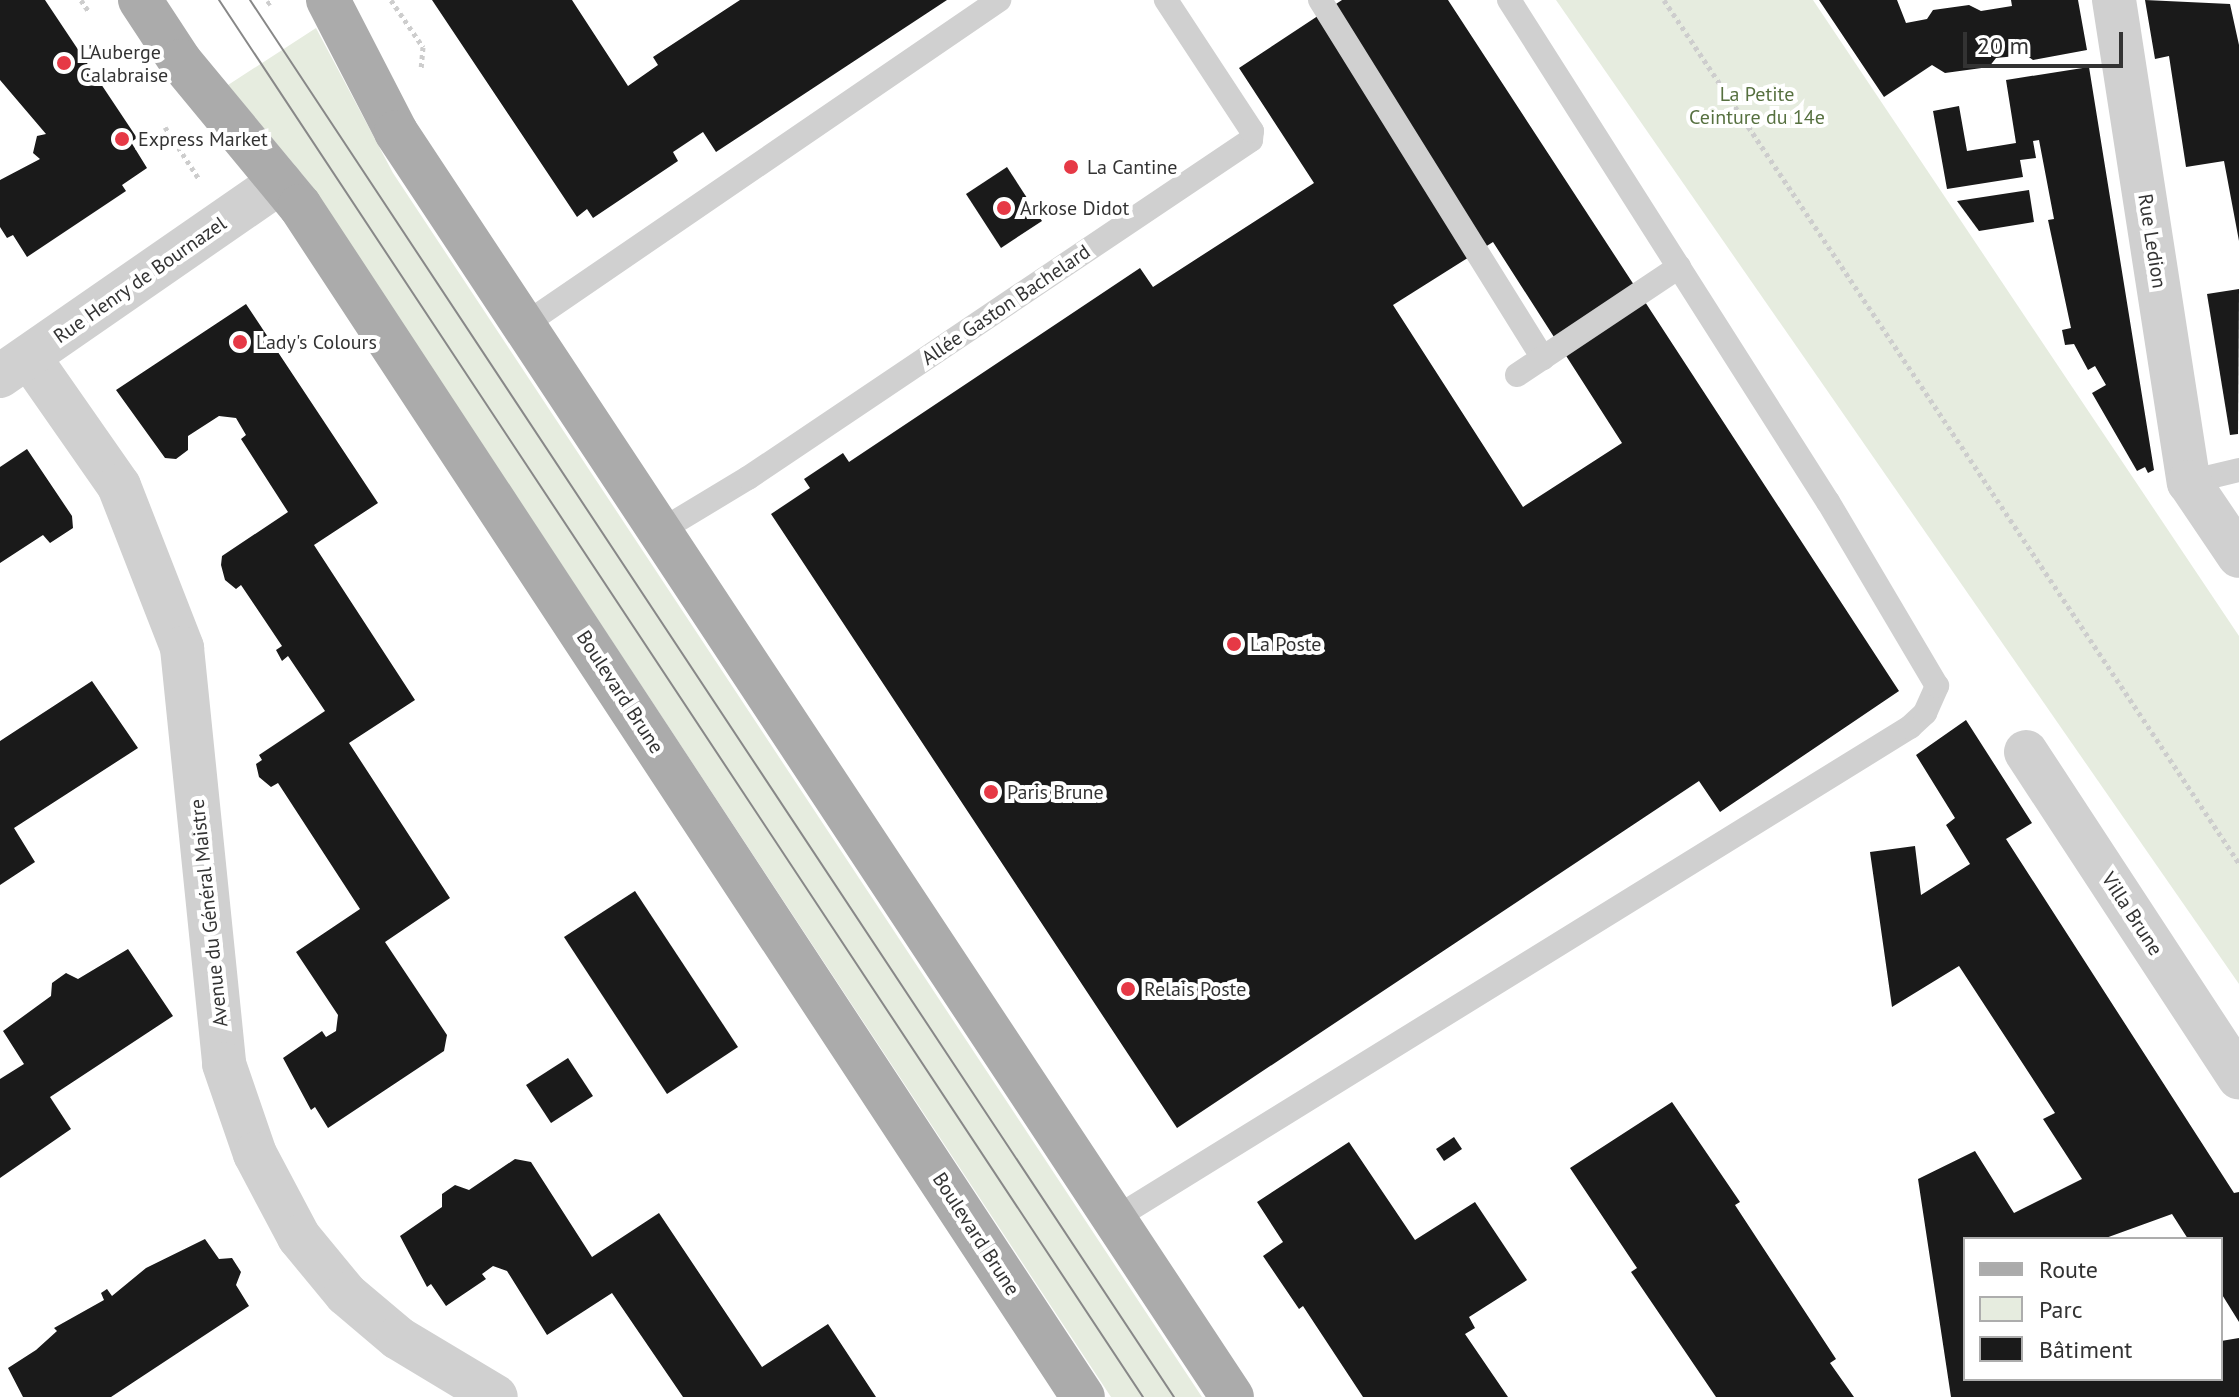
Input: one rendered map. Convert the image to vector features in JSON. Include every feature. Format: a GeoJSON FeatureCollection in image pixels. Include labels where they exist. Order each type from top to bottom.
{"type":"FeatureCollection","features":[{"type":"Feature","properties":{"kind":"main road","name":"Boulevard Brune"},"geometry":{"type":"LineString","coordinates":[[140,0],[180,61],[280,182],[1083,1397]]}},
{"type":"Feature","properties":{"kind":"main road"},"geometry":{"type":"LineString","coordinates":[[328,0],[396,132],[1232,1397]]}},
{"type":"Feature","properties":{"kind":"street","name":"Rue Ledion"},"geometry":{"type":"LineString","coordinates":[[2114,0],[2189,482]]}},
{"type":"Feature","properties":{"kind":"street","name":"Rue Henry de Bournazel"},"geometry":{"type":"LineString","coordinates":[[15,366],[280,182]]}},
{"type":"Feature","properties":{"kind":"street","name":"Avenue du Général Maistre"},"geometry":{"type":"LineString","coordinates":[[15,366],[119,486],[182,648],[224,1064],[255,1154],[299,1237],[346,1294],[398,1338],[496,1397]]}},
{"type":"Feature","properties":{"kind":"street"},"geometry":{"type":"LineString","coordinates":[[2189,482],[2239,556]]}},
{"type":"Feature","properties":{"kind":"street","name":"Villa Brune"},"geometry":{"type":"LineString","coordinates":[[2026,752],[2239,1077]]}},
{"type":"Feature","properties":{"kind":"lane"},"geometry":{"type":"LineString","coordinates":[[524,325],[999,0]]}},
{"type":"Feature","properties":{"kind":"lane","name":"Allée Gaston Bachelard"},"geometry":{"type":"LineString","coordinates":[[660,531],[762,469],[1251,140],[1252,131],[1166,0]]}},
{"type":"Feature","properties":{"kind":"lane"},"geometry":{"type":"LineString","coordinates":[[1320,0],[1543,358]]}},
{"type":"Feature","properties":{"kind":"lane"},"geometry":{"type":"LineString","coordinates":[[1114,1219],[1925,713],[1937,686],[1930,667],[1509,0]]}},
{"type":"Feature","properties":{"kind":"lane"},"geometry":{"type":"LineString","coordinates":[[1517,375],[1679,267]]}},
{"type":"Feature","properties":{"kind":"lane"},"geometry":{"type":"LineString","coordinates":[[2189,482],[2239,470]]}},
{"type":"Feature","properties":{"kind":"path"},"geometry":{"type":"LineString","coordinates":[[267,4],[273,0]]}},
{"type":"Feature","properties":{"kind":"path"},"geometry":{"type":"LineString","coordinates":[[1664,0],[2239,863]]}},
{"type":"Feature","properties":{"kind":"green space","name":"La Petite Ceinture du 14e"},"geometry":{"type":"Polygon","coordinates":[[[1556,0],[1813,0],[2239,636],[2239,984],[1556,0]]]}},
{"type":"Feature","properties":{"kind":"green space"},"geometry":{"type":"Polygon","coordinates":[[[316,28],[393,173],[1202,1397],[1111,1397],[311,185],[228,85],[316,28]]]}},
{"type":"Feature","properties":{"kind":"building"},"geometry":{"type":"Polygon","coordinates":[[[0,0],[45,0],[137,138],[131,142],[147,168],[122,185],[126,191],[27,257],[13,235],[7,238],[0,227],[0,180],[40,159],[33,153],[37,136],[46,134],[0,80],[0,0]]]}},
{"type":"Feature","properties":{"kind":"building"},"geometry":{"type":"Polygon","coordinates":[[[432,0],[572,0],[628,86],[658,65],[653,57],[740,0],[947,0],[716,152],[703,132],[673,152],[678,161],[593,218],[587,209],[577,217],[432,0]]]}},
{"type":"Feature","properties":{"kind":"building","name":"La Poste"},"geometry":{"type":"Polygon","coordinates":[[[1342,0],[1448,0],[1899,691],[1720,812],[1699,781],[1177,1128],[771,514],[810,488],[804,479],[843,453],[849,462],[1140,268],[1153,287],[1314,183],[1239,68],[1342,0]],[[1493,242],[1393,305],[1523,507],[1622,443],[1493,242]]]}},
{"type":"Feature","properties":{"kind":"building"},"geometry":{"type":"Polygon","coordinates":[[[1819,0],[1897,0],[1906,23],[1927,19],[1933,10],[1969,5],[1981,11],[2012,6],[2011,0],[2078,0],[2087,50],[2033,60],[2026,55],[1996,58],[1989,67],[1945,73],[1932,65],[1884,97],[1819,0]]]}},
{"type":"Feature","properties":{"kind":"building"},"geometry":{"type":"Polygon","coordinates":[[[2145,0],[2230,4],[2239,45],[2239,241],[2224,161],[2186,167],[2169,56],[2155,59],[2145,0]]]}},
{"type":"Feature","properties":{"kind":"building"},"geometry":{"type":"Polygon","coordinates":[[[2089,67],[2154,470],[2148,473],[2145,467],[2137,471],[2092,393],[2106,385],[2095,366],[2088,370],[2074,344],[2065,345],[2062,330],[2071,328],[2048,220],[2054,219],[2039,140],[2033,141],[2036,158],[2020,160],[2023,177],[1947,189],[1933,111],[1959,106],[1967,151],[2016,143],[2006,80],[2089,67]]]}},
{"type":"Feature","properties":{"kind":"building","name":"Arkose Didot"},"geometry":{"type":"Polygon","coordinates":[[[1007,167],[1042,221],[1001,248],[966,194],[1007,167]]]}},
{"type":"Feature","properties":{"kind":"building"},"geometry":{"type":"Polygon","coordinates":[[[2029,190],[2034,222],[1979,231],[1957,201],[2029,190]]]}},
{"type":"Feature","properties":{"kind":"building"},"geometry":{"type":"Polygon","coordinates":[[[2239,289],[2238,434],[2230,435],[2207,294],[2239,289]]]}},
{"type":"Feature","properties":{"kind":"building"},"geometry":{"type":"Polygon","coordinates":[[[246,304],[378,503],[314,545],[415,700],[349,743],[450,898],[385,942],[447,1035],[444,1051],[328,1128],[315,1107],[311,1110],[283,1058],[322,1031],[326,1037],[336,1031],[338,1015],[296,952],[360,909],[278,783],[271,787],[259,777],[256,764],[262,760],[259,755],[325,711],[288,656],[282,661],[276,650],[282,646],[241,585],[236,589],[225,580],[221,565],[222,556],[288,512],[241,439],[246,435],[236,418],[219,416],[188,436],[188,450],[176,459],[165,458],[116,390],[246,304]]]}},
{"type":"Feature","properties":{"kind":"building"},"geometry":{"type":"Polygon","coordinates":[[[27,449],[72,516],[73,528],[50,543],[43,535],[0,563],[0,467],[27,449]]]}},
{"type":"Feature","properties":{"kind":"building"},"geometry":{"type":"Polygon","coordinates":[[[92,681],[138,748],[14,828],[35,862],[0,885],[0,741],[92,681]]]}},
{"type":"Feature","properties":{"kind":"building"},"geometry":{"type":"Polygon","coordinates":[[[1966,720],[2032,823],[2006,839],[2234,1193],[2239,1192],[2239,1322],[2223,1296],[2223,1237],[2187,1237],[2172,1214],[2109,1237],[1963,1237],[1963,1381],[2223,1381],[2223,1341],[2239,1338],[2239,1397],[1951,1397],[1918,1179],[1975,1151],[2014,1213],[2082,1179],[2043,1119],[2055,1113],[1959,966],[1892,1007],[1870,852],[1915,846],[1921,895],[1970,864],[1946,825],[1955,818],[1916,755],[1966,720]]]}},
{"type":"Feature","properties":{"kind":"building"},"geometry":{"type":"Polygon","coordinates":[[[635,891],[738,1047],[667,1094],[564,937],[635,891]]]}},
{"type":"Feature","properties":{"kind":"building"},"geometry":{"type":"Polygon","coordinates":[[[128,949],[173,1016],[50,1097],[71,1129],[0,1178],[0,1079],[24,1064],[3,1031],[51,996],[52,983],[66,973],[78,979],[128,949]]]}},
{"type":"Feature","properties":{"kind":"building"},"geometry":{"type":"Polygon","coordinates":[[[568,1058],[593,1096],[551,1123],[526,1085],[568,1058]]]}},
{"type":"Feature","properties":{"kind":"building"},"geometry":{"type":"Polygon","coordinates":[[[1672,1102],[1740,1202],[1735,1205],[1836,1359],[1830,1363],[1854,1397],[1716,1397],[1631,1272],[1637,1268],[1570,1168],[1672,1102]]]}},
{"type":"Feature","properties":{"kind":"building"},"geometry":{"type":"Polygon","coordinates":[[[1454,1137],[1462,1149],[1444,1161],[1436,1149],[1454,1137]]]}},
{"type":"Feature","properties":{"kind":"building"},"geometry":{"type":"Polygon","coordinates":[[[1349,1142],[1415,1240],[1475,1202],[1527,1280],[1469,1317],[1475,1328],[1465,1334],[1508,1397],[1363,1397],[1303,1306],[1299,1309],[1263,1256],[1283,1242],[1257,1202],[1349,1142]]]}},
{"type":"Feature","properties":{"kind":"building"},"geometry":{"type":"Polygon","coordinates":[[[515,1159],[531,1162],[592,1257],[659,1213],[762,1367],[828,1324],[876,1397],[683,1397],[612,1293],[547,1335],[507,1271],[493,1266],[482,1274],[486,1279],[446,1306],[431,1284],[427,1287],[400,1236],[442,1207],[442,1194],[455,1185],[469,1190],[515,1159]]]}},
{"type":"Feature","properties":{"kind":"building"},"geometry":{"type":"Polygon","coordinates":[[[205,1239],[219,1259],[232,1258],[241,1272],[236,1285],[249,1306],[111,1397],[23,1397],[8,1368],[36,1350],[57,1331],[54,1328],[104,1300],[101,1293],[107,1289],[112,1296],[146,1268],[205,1239]]]}},
{"type":"Feature","properties":{"kind":"tram line"},"geometry":{"type":"LineString","coordinates":[[219,0],[1143,1397]]}},
{"type":"Feature","properties":{"kind":"tram line"},"geometry":{"type":"LineString","coordinates":[[250,0],[1174,1397]]}},
{"type":"Feature","properties":{"kind":"place","name":"L'Auberge Calabraise"},"geometry":{"type":"Point","coordinates":[64,63]}},
{"type":"Feature","properties":{"kind":"place","name":"Express Market"},"geometry":{"type":"Point","coordinates":[122,139]}},
{"type":"Feature","properties":{"kind":"place","name":"La Cantine"},"geometry":{"type":"Point","coordinates":[1071,167]}},
{"type":"Feature","properties":{"kind":"place","name":"Arkose Didot"},"geometry":{"type":"Point","coordinates":[1004,208]}},
{"type":"Feature","properties":{"kind":"place","name":"Lady's Colours"},"geometry":{"type":"Point","coordinates":[240,342]}},
{"type":"Feature","properties":{"kind":"place","name":"La Poste"},"geometry":{"type":"Point","coordinates":[1234,644]}},
{"type":"Feature","properties":{"kind":"place","name":"Paris Brune"},"geometry":{"type":"Point","coordinates":[991,792]}},
{"type":"Feature","properties":{"kind":"place","name":"Relais Poste"},"geometry":{"type":"Point","coordinates":[1128,989]}}]}
